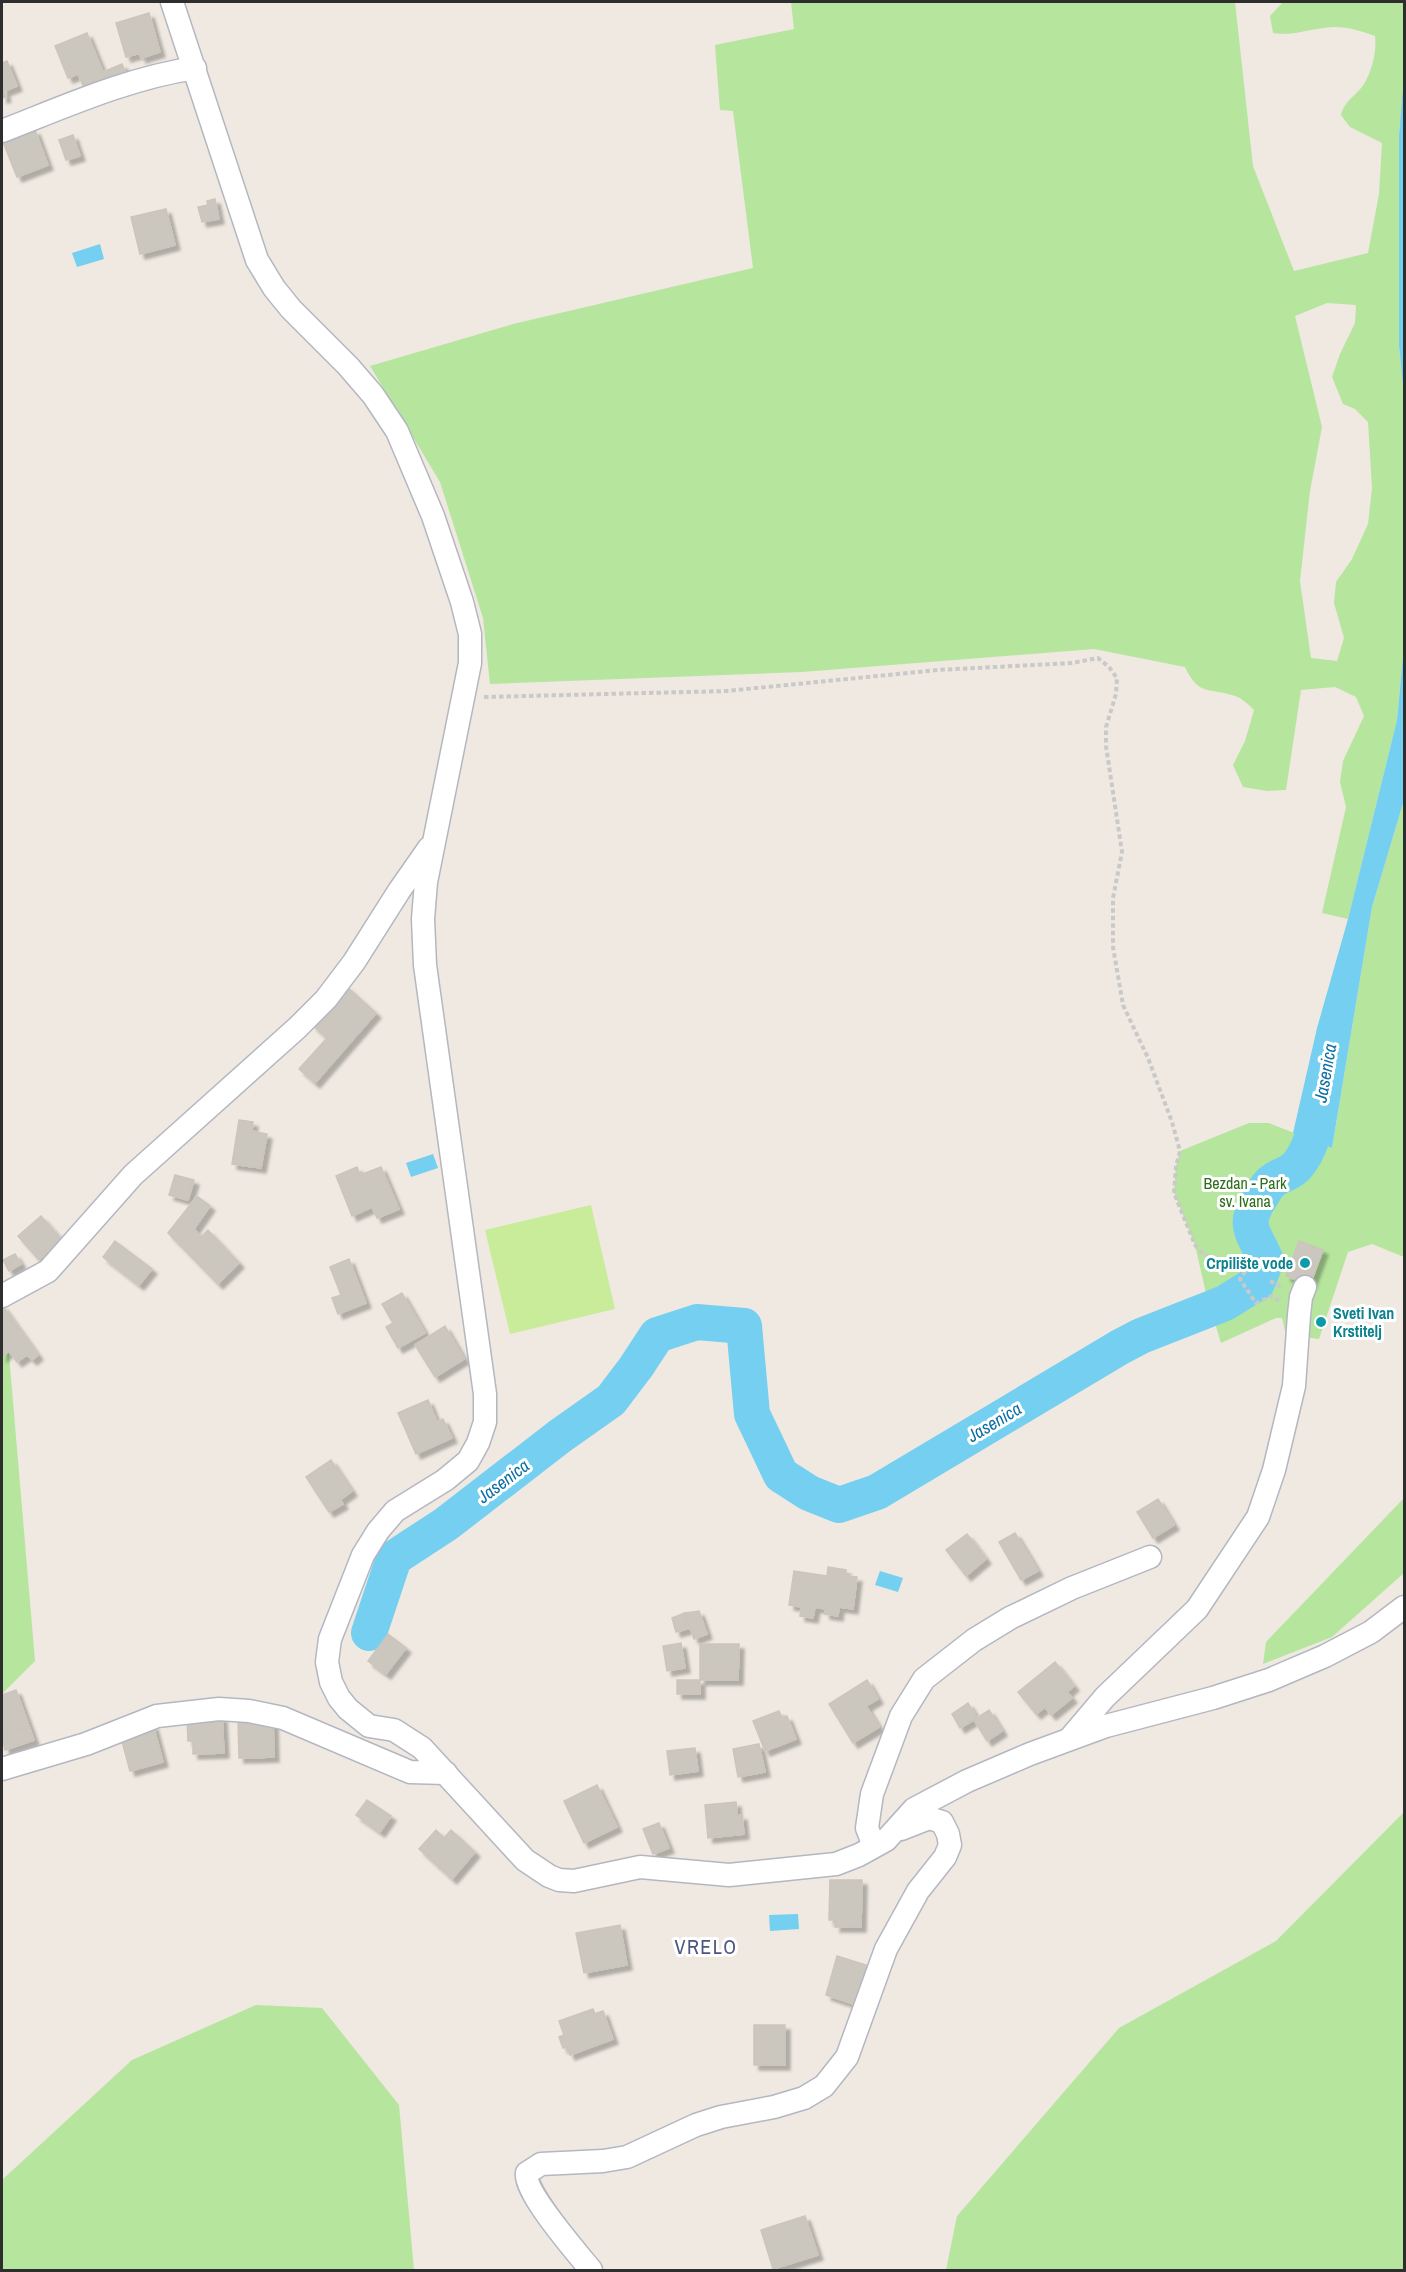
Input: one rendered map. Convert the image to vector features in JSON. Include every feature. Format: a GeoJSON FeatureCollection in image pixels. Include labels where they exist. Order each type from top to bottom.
{"type":"FeatureCollection","features":[{"type":"Feature","properties":{"kind":"street"},"geometry":{"type":"LineString","coordinates":[[172,2],[257,260],[274,288],[291,309],[348,366],[373,395],[397,431],[433,516],[462,602],[470,634],[470,663],[426,882],[423,919],[424,965],[485,1394],[485,1422],[478,1443],[468,1461],[445,1480],[395,1511],[378,1531],[363,1555],[330,1639],[327,1662],[331,1682],[339,1698],[348,1709],[369,1726],[394,1730],[422,1748],[525,1860],[559,1880],[574,1881],[640,1867],[729,1875],[791,1870],[836,1864],[859,1855],[886,1840],[914,1809],[967,1781],[1071,1738],[1269,1680],[1325,1656],[1371,1632],[1404,1607]]}},
{"type":"Feature","properties":{"kind":"street"},"geometry":{"type":"LineString","coordinates":[[2,131],[137,81],[195,68]]}},
{"type":"Feature","properties":{"kind":"street"},"geometry":{"type":"LineString","coordinates":[[2,1296],[48,1271],[133,1175],[297,1028],[326,999],[354,962],[435,840]]}},
{"type":"Feature","properties":{"kind":"street"},"geometry":{"type":"LineString","coordinates":[[1071,1738],[1105,1697],[1197,1609],[1258,1517],[1274,1470],[1294,1386],[1301,1297],[1305,1287]]}},
{"type":"Feature","properties":{"kind":"street"},"geometry":{"type":"LineString","coordinates":[[874,1846],[867,1828],[873,1794],[901,1716],[924,1679],[974,1640],[1051,1597],[1150,1557]]}},
{"type":"Feature","properties":{"kind":"street"},"geometry":{"type":"LineString","coordinates":[[2,1769],[86,1744],[157,1716],[219,1709],[249,1711],[283,1718],[410,1772],[446,1773]]}},
{"type":"Feature","properties":{"kind":"street"},"geometry":{"type":"LineString","coordinates":[[591,2271],[538,2201],[527,2182],[527,2173],[541,2164],[627,2157],[696,2125],[804,2098],[824,2086],[847,2057],[886,1949],[918,1891],[945,1857],[950,1845],[942,1822],[929,1818],[896,1830]]}},
{"type":"Feature","properties":{"kind":"path"},"geometry":{"type":"LineString","coordinates":[[462,696],[727,691],[937,670],[1072,663],[1098,658],[1117,678],[1116,694],[1106,727],[1106,746],[1122,852],[1113,898],[1113,947],[1123,1005],[1149,1058],[1173,1122],[1180,1151],[1174,1192],[1196,1245],[1203,1254],[1246,1270],[1240,1279],[1256,1303],[1272,1296]]}},
{"type":"Feature","properties":{"kind":"green space"},"geometry":{"type":"Polygon","coordinates":[[[791,2],[1235,2],[1253,166],[1294,271],[1368,253],[1379,194],[1382,143],[1350,127],[1341,115],[1345,106],[1364,84],[1369,73],[1375,54],[1375,36],[1337,27],[1273,33],[1270,16],[1283,2],[1404,2],[1404,73],[1399,135],[1399,346],[1404,396],[1404,645],[1397,720],[1348,919],[1322,913],[1346,807],[1340,782],[1343,761],[1364,716],[1356,697],[1335,687],[1301,690],[1286,790],[1267,791],[1243,787],[1233,765],[1245,741],[1254,710],[1245,702],[1226,693],[1200,687],[1185,667],[1094,649],[802,672],[490,684],[483,618],[440,482],[370,366],[513,324],[753,268],[733,111],[720,110],[715,45],[794,29],[791,2]],[[1327,303],[1295,316],[1322,427],[1310,491],[1300,581],[1311,658],[1337,661],[1344,638],[1334,603],[1336,582],[1352,559],[1368,524],[1372,488],[1368,422],[1355,409],[1343,404],[1332,377],[1355,323],[1356,305],[1327,303]]]}},
{"type":"Feature","properties":{"kind":"green space","name":"Bezdan - Park sv. Ivana"},"geometry":{"type":"Polygon","coordinates":[[[1404,800],[1404,1257],[1372,1244],[1348,1252],[1319,1339],[1286,1335],[1282,1318],[1276,1318],[1221,1343],[1195,1245],[1174,1193],[1176,1166],[1180,1151],[1249,1123],[1269,1123],[1332,1148],[1372,907],[1404,800]]]}},
{"type":"Feature","properties":{"kind":"green space"},"geometry":{"type":"Polygon","coordinates":[[[591,1205],[615,1309],[510,1334],[485,1230],[591,1205]]]}},
{"type":"Feature","properties":{"kind":"green space"},"geometry":{"type":"Polygon","coordinates":[[[2,1272],[35,1661],[2,1694],[2,1272]]]}},
{"type":"Feature","properties":{"kind":"green space"},"geometry":{"type":"Polygon","coordinates":[[[1404,1498],[1404,1573],[1332,1637],[1263,1664],[1266,1642],[1404,1498]]]}},
{"type":"Feature","properties":{"kind":"green space"},"geometry":{"type":"Polygon","coordinates":[[[1404,1812],[1404,2270],[946,2270],[957,2216],[1119,2028],[1276,1941],[1404,1812]]]}},
{"type":"Feature","properties":{"kind":"green space"},"geometry":{"type":"Polygon","coordinates":[[[256,2005],[322,2008],[399,2105],[414,2270],[2,2270],[2,2180],[132,2060],[256,2005]]]}},
{"type":"Feature","properties":{"kind":"water"},"geometry":{"type":"Polygon","coordinates":[[[1404,73],[1404,396],[1399,346],[1399,135],[1404,73]]]}},
{"type":"Feature","properties":{"kind":"water"},"geometry":{"type":"Polygon","coordinates":[[[100,244],[104,259],[77,267],[72,253],[100,244]]]}},
{"type":"Feature","properties":{"kind":"water"},"geometry":{"type":"Polygon","coordinates":[[[1404,645],[1404,800],[1372,907],[1332,1148],[1293,1133],[1317,1028],[1348,919],[1397,720],[1404,645]]]}},
{"type":"Feature","properties":{"kind":"water"},"geometry":{"type":"Polygon","coordinates":[[[433,1154],[438,1168],[411,1177],[406,1163],[433,1154]]]}},
{"type":"Feature","properties":{"kind":"water"},"geometry":{"type":"Polygon","coordinates":[[[880,1571],[903,1578],[898,1592],[875,1585],[880,1571]]]}},
{"type":"Feature","properties":{"kind":"water"},"geometry":{"type":"Polygon","coordinates":[[[798,1914],[799,1929],[770,1931],[769,1915],[798,1914]]]}},
{"type":"Feature","properties":{"kind":"building"},"geometry":{"type":"Polygon","coordinates":[[[149,13],[160,52],[141,58],[140,53],[126,57],[116,23],[149,13]]]}},
{"type":"Feature","properties":{"kind":"building"},"geometry":{"type":"Polygon","coordinates":[[[87,33],[103,72],[122,64],[126,73],[85,90],[78,74],[68,78],[55,46],[87,33]]]}},
{"type":"Feature","properties":{"kind":"building"},"geometry":{"type":"Polygon","coordinates":[[[7,61],[17,86],[4,91],[6,97],[2,98],[2,63],[7,61]]]}},
{"type":"Feature","properties":{"kind":"building"},"geometry":{"type":"Polygon","coordinates":[[[35,130],[48,165],[17,177],[3,142],[35,130]]]}},
{"type":"Feature","properties":{"kind":"building"},"geometry":{"type":"Polygon","coordinates":[[[73,135],[80,156],[66,160],[59,140],[73,135]]]}},
{"type":"Feature","properties":{"kind":"building"},"geometry":{"type":"Polygon","coordinates":[[[215,199],[219,219],[202,222],[198,207],[208,205],[207,201],[215,199]]]}},
{"type":"Feature","properties":{"kind":"building"},"geometry":{"type":"Polygon","coordinates":[[[166,209],[175,245],[140,254],[131,217],[166,209]]]}},
{"type":"Feature","properties":{"kind":"building"},"geometry":{"type":"Polygon","coordinates":[[[346,986],[376,1013],[315,1083],[299,1069],[327,1038],[312,1025],[346,986]]]}},
{"type":"Feature","properties":{"kind":"building"},"geometry":{"type":"Polygon","coordinates":[[[239,1120],[253,1122],[252,1131],[267,1134],[261,1168],[232,1164],[239,1120]]]}},
{"type":"Feature","properties":{"kind":"building"},"geometry":{"type":"Polygon","coordinates":[[[357,1167],[360,1175],[381,1167],[399,1209],[377,1218],[372,1207],[352,1216],[336,1176],[357,1167]]]}},
{"type":"Feature","properties":{"kind":"building"},"geometry":{"type":"Polygon","coordinates":[[[175,1175],[194,1180],[188,1200],[169,1195],[175,1175]]]}},
{"type":"Feature","properties":{"kind":"building"},"geometry":{"type":"Polygon","coordinates":[[[197,1196],[210,1206],[194,1229],[179,1244],[168,1233],[197,1196]]]}},
{"type":"Feature","properties":{"kind":"building"},"geometry":{"type":"Polygon","coordinates":[[[41,1216],[62,1240],[39,1260],[18,1236],[41,1216]]]}},
{"type":"Feature","properties":{"kind":"building"},"geometry":{"type":"Polygon","coordinates":[[[194,1229],[201,1237],[208,1230],[239,1263],[218,1284],[179,1244],[194,1229]]]}},
{"type":"Feature","properties":{"kind":"building"},"geometry":{"type":"Polygon","coordinates":[[[115,1241],[152,1269],[139,1285],[103,1257],[115,1241]]]}},
{"type":"Feature","properties":{"kind":"building","name":"Crpilište vode"},"geometry":{"type":"Polygon","coordinates":[[[1299,1241],[1323,1250],[1310,1285],[1286,1276],[1299,1241]]]}},
{"type":"Feature","properties":{"kind":"building"},"geometry":{"type":"Polygon","coordinates":[[[15,1254],[21,1264],[9,1271],[3,1260],[15,1254]]]}},
{"type":"Feature","properties":{"kind":"building"},"geometry":{"type":"Polygon","coordinates":[[[349,1259],[366,1303],[338,1314],[332,1298],[341,1295],[330,1267],[349,1259]]]}},
{"type":"Feature","properties":{"kind":"building"},"geometry":{"type":"Polygon","coordinates":[[[402,1293],[425,1333],[398,1348],[386,1327],[393,1323],[382,1304],[402,1293]]]}},
{"type":"Feature","properties":{"kind":"building"},"geometry":{"type":"Polygon","coordinates":[[[2,1305],[38,1355],[32,1360],[27,1355],[17,1362],[9,1351],[2,1357],[2,1305]]]}},
{"type":"Feature","properties":{"kind":"building"},"geometry":{"type":"Polygon","coordinates":[[[445,1326],[464,1359],[435,1377],[415,1345],[445,1326]]]}},
{"type":"Feature","properties":{"kind":"building"},"geometry":{"type":"Polygon","coordinates":[[[428,1400],[437,1422],[443,1419],[452,1438],[416,1454],[398,1413],[428,1400]]]}},
{"type":"Feature","properties":{"kind":"building"},"geometry":{"type":"Polygon","coordinates":[[[331,1460],[352,1491],[340,1500],[343,1504],[329,1512],[306,1477],[331,1460]]]}},
{"type":"Feature","properties":{"kind":"building"},"geometry":{"type":"Polygon","coordinates":[[[1158,1499],[1174,1525],[1153,1538],[1137,1512],[1158,1499]]]}},
{"type":"Feature","properties":{"kind":"building"},"geometry":{"type":"Polygon","coordinates":[[[1015,1533],[1038,1571],[1021,1580],[999,1542],[1015,1533]]]}},
{"type":"Feature","properties":{"kind":"building"},"geometry":{"type":"Polygon","coordinates":[[[967,1534],[986,1559],[966,1576],[946,1550],[967,1534]]]}},
{"type":"Feature","properties":{"kind":"building"},"geometry":{"type":"Polygon","coordinates":[[[828,1567],[846,1570],[846,1576],[857,1577],[853,1609],[839,1607],[838,1616],[825,1614],[825,1609],[815,1607],[813,1618],[800,1616],[801,1607],[789,1605],[794,1571],[827,1576],[828,1567]]]}},
{"type":"Feature","properties":{"kind":"building"},"geometry":{"type":"Polygon","coordinates":[[[699,1611],[707,1634],[694,1639],[685,1613],[699,1611]]]}},
{"type":"Feature","properties":{"kind":"building"},"geometry":{"type":"Polygon","coordinates":[[[685,1613],[690,1628],[676,1632],[672,1618],[685,1613]]]}},
{"type":"Feature","properties":{"kind":"building"},"geometry":{"type":"Polygon","coordinates":[[[388,1634],[406,1648],[386,1674],[368,1661],[388,1634]]]}},
{"type":"Feature","properties":{"kind":"building"},"geometry":{"type":"Polygon","coordinates":[[[681,1643],[685,1668],[667,1671],[663,1646],[681,1643]]]}},
{"type":"Feature","properties":{"kind":"building"},"geometry":{"type":"Polygon","coordinates":[[[700,1644],[739,1644],[738,1680],[700,1680],[700,1644]]]}},
{"type":"Feature","properties":{"kind":"building"},"geometry":{"type":"Polygon","coordinates":[[[1055,1662],[1074,1686],[1067,1692],[1072,1698],[1051,1715],[1045,1707],[1036,1714],[1018,1692],[1055,1662]]]}},
{"type":"Feature","properties":{"kind":"building"},"geometry":{"type":"Polygon","coordinates":[[[677,1680],[700,1680],[700,1694],[677,1694],[677,1680]]]}},
{"type":"Feature","properties":{"kind":"building"},"geometry":{"type":"Polygon","coordinates":[[[867,1680],[878,1699],[866,1706],[879,1727],[853,1743],[829,1704],[867,1680]]]}},
{"type":"Feature","properties":{"kind":"building"},"geometry":{"type":"Polygon","coordinates":[[[16,1690],[29,1726],[2,1737],[2,1695],[16,1690]]]}},
{"type":"Feature","properties":{"kind":"building"},"geometry":{"type":"Polygon","coordinates":[[[968,1703],[977,1718],[960,1728],[952,1714],[968,1703]]]}},
{"type":"Feature","properties":{"kind":"building"},"geometry":{"type":"Polygon","coordinates":[[[989,1710],[1002,1731],[987,1741],[974,1720],[989,1710]]]}},
{"type":"Feature","properties":{"kind":"building"},"geometry":{"type":"Polygon","coordinates":[[[779,1711],[782,1718],[787,1716],[796,1739],[765,1751],[753,1721],[779,1711]]]}},
{"type":"Feature","properties":{"kind":"building"},"geometry":{"type":"Polygon","coordinates":[[[222,1717],[224,1753],[193,1754],[193,1741],[188,1741],[187,1718],[222,1717]]]}},
{"type":"Feature","properties":{"kind":"building"},"geometry":{"type":"Polygon","coordinates":[[[238,1719],[273,1719],[274,1757],[239,1758],[238,1719]]]}},
{"type":"Feature","properties":{"kind":"building"},"geometry":{"type":"Polygon","coordinates":[[[153,1725],[163,1762],[130,1771],[120,1734],[153,1725]]]}},
{"type":"Feature","properties":{"kind":"building"},"geometry":{"type":"Polygon","coordinates":[[[29,1726],[34,1740],[5,1750],[2,1737],[29,1726]]]}},
{"type":"Feature","properties":{"kind":"building"},"geometry":{"type":"Polygon","coordinates":[[[759,1744],[765,1772],[738,1777],[733,1749],[759,1744]]]}},
{"type":"Feature","properties":{"kind":"building"},"geometry":{"type":"Polygon","coordinates":[[[695,1748],[698,1771],[670,1775],[667,1751],[695,1748]]]}},
{"type":"Feature","properties":{"kind":"building"},"geometry":{"type":"Polygon","coordinates":[[[597,1785],[617,1827],[584,1843],[564,1801],[597,1785]]]}},
{"type":"Feature","properties":{"kind":"building"},"geometry":{"type":"Polygon","coordinates":[[[367,1800],[391,1816],[380,1832],[356,1815],[367,1800]]]}},
{"type":"Feature","properties":{"kind":"building"},"geometry":{"type":"Polygon","coordinates":[[[736,1802],[737,1816],[742,1815],[744,1834],[708,1838],[705,1805],[736,1802]]]}},
{"type":"Feature","properties":{"kind":"building"},"geometry":{"type":"Polygon","coordinates":[[[659,1823],[669,1848],[653,1854],[643,1829],[659,1823]]]}},
{"type":"Feature","properties":{"kind":"building"},"geometry":{"type":"Polygon","coordinates":[[[436,1830],[444,1838],[451,1830],[475,1852],[452,1879],[419,1849],[436,1830]]]}},
{"type":"Feature","properties":{"kind":"building"},"geometry":{"type":"Polygon","coordinates":[[[830,1880],[862,1880],[861,1927],[835,1927],[836,1920],[829,1920],[830,1880]]]}},
{"type":"Feature","properties":{"kind":"building"},"geometry":{"type":"Polygon","coordinates":[[[620,1925],[627,1965],[584,1973],[576,1933],[620,1925]]]}},
{"type":"Feature","properties":{"kind":"building"},"geometry":{"type":"Polygon","coordinates":[[[837,1956],[869,1966],[857,2005],[826,1995],[837,1956]]]}},
{"type":"Feature","properties":{"kind":"building"},"geometry":{"type":"Polygon","coordinates":[[[593,2009],[595,2014],[603,2011],[613,2039],[570,2055],[567,2047],[563,2048],[559,2037],[564,2035],[559,2021],[593,2009]]]}},
{"type":"Feature","properties":{"kind":"building"},"geometry":{"type":"Polygon","coordinates":[[[754,2025],[785,2025],[785,2065],[754,2065],[754,2025]]]}},
{"type":"Feature","properties":{"kind":"building"},"geometry":{"type":"Polygon","coordinates":[[[805,2216],[818,2255],[773,2269],[761,2230],[805,2216]]]}},
{"type":"Feature","properties":{"kind":"waterway","name":"Jasenica"},"geometry":{"type":"LineString","coordinates":[[369,1633],[394,1558],[446,1524],[560,1436],[611,1400],[657,1335],[697,1322],[744,1326],[752,1414],[781,1475],[809,1493],[839,1505],[877,1492],[1141,1336],[1225,1303],[1257,1283],[1266,1261],[1252,1230],[1251,1216],[1270,1183],[1294,1169],[1303,1158],[1314,1131],[1323,1092]]}},
{"type":"Feature","properties":{"kind":"place","name":"Crpilište vode"},"geometry":{"type":"Point","coordinates":[1305,1263]}},
{"type":"Feature","properties":{"kind":"place","name":"Sveti Ivan Krstitelj"},"geometry":{"type":"Point","coordinates":[1321,1322]}},
{"type":"Feature","properties":{"kind":"district","name":"VRELO"},"geometry":{"type":"Point","coordinates":[706,1946]}}]}
